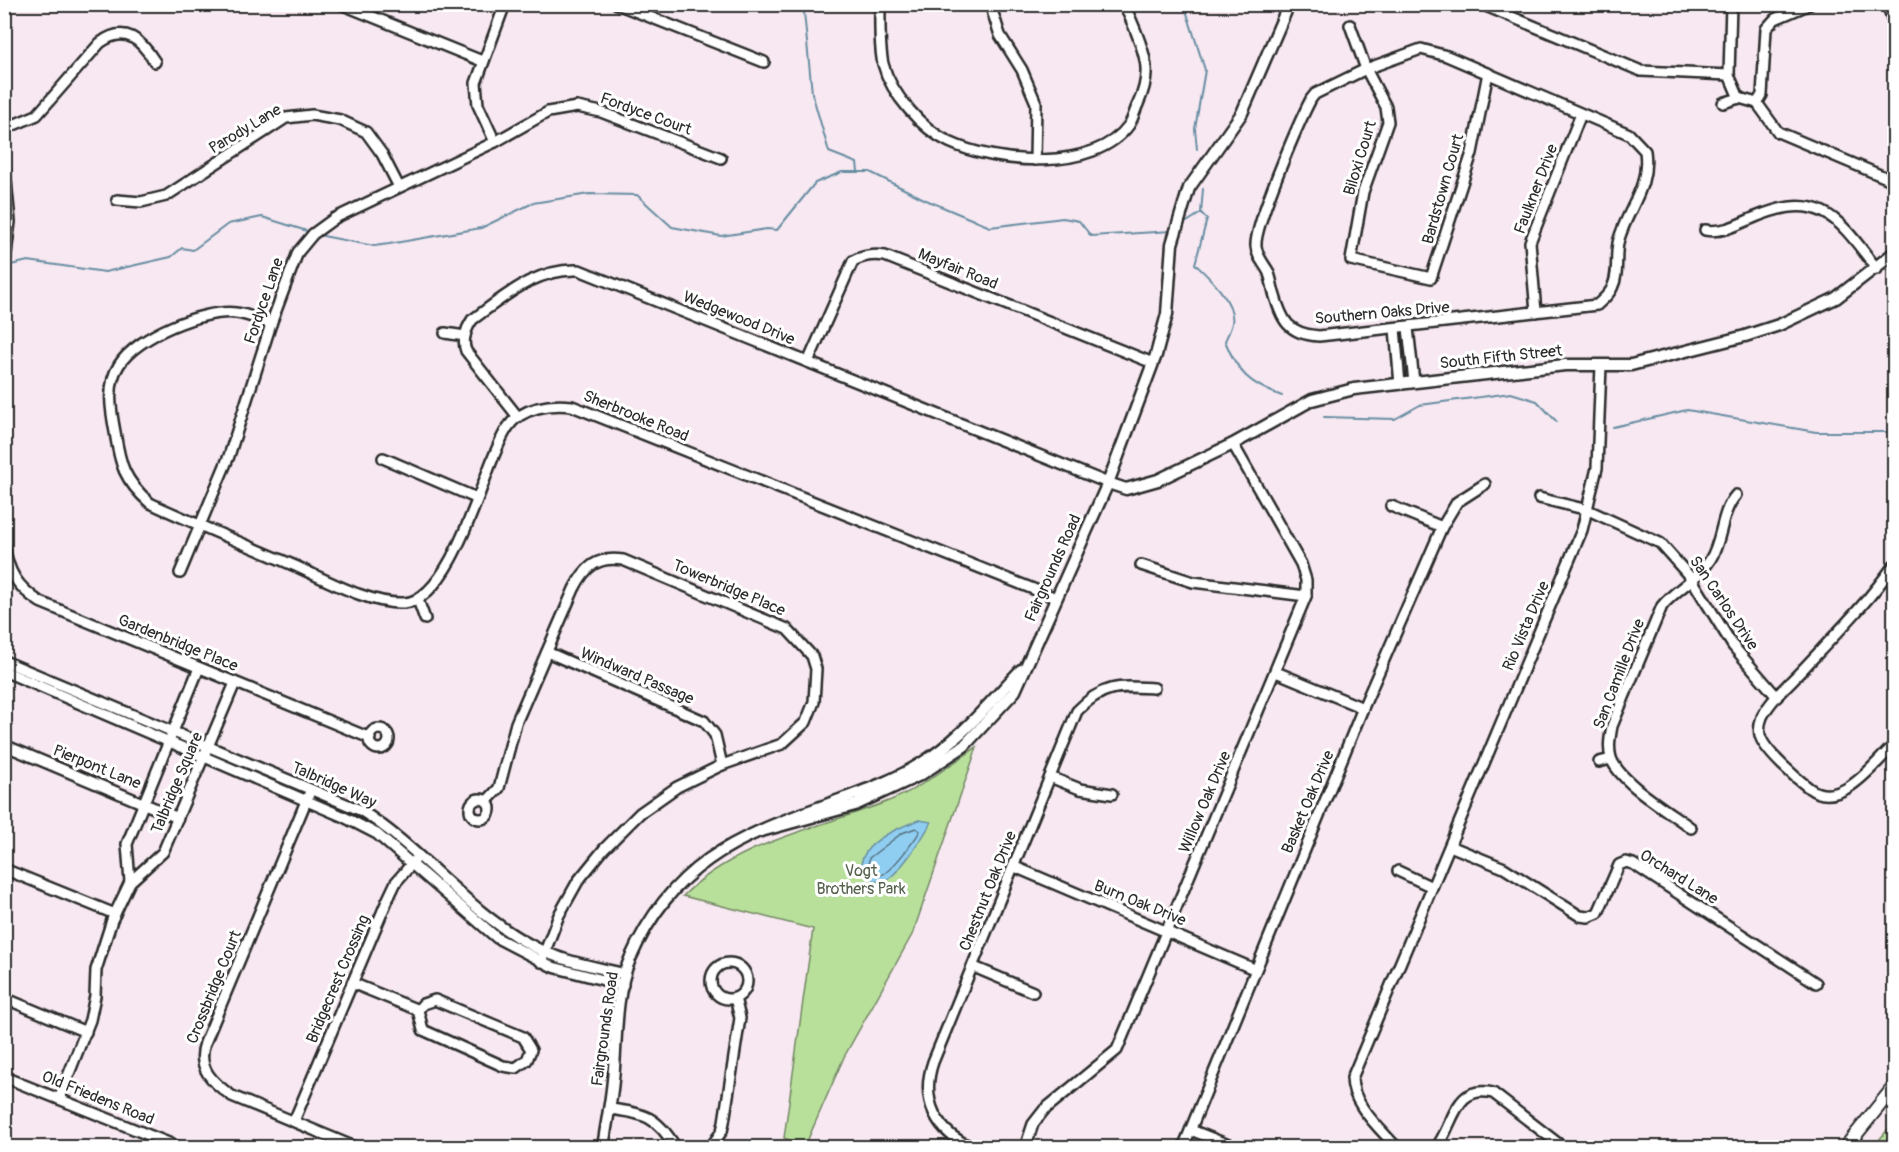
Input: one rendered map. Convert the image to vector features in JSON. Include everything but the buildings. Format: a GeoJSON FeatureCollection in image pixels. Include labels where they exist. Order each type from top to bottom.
{"type":"FeatureCollection","features":[{"type":"Feature","properties":{"kind":"main road"},"geometry":{"type":"LineString","coordinates":[[1845,1148],[1894,1087]]}},
{"type":"Feature","properties":{"kind":"street"},"geometry":{"type":"LineString","coordinates":[[340,4],[482,61]]}},
{"type":"Feature","properties":{"kind":"street"},"geometry":{"type":"LineString","coordinates":[[495,142],[478,105],[476,83],[482,61],[505,4]]}},
{"type":"Feature","properties":{"kind":"street"},"geometry":{"type":"LineString","coordinates":[[617,4],[764,62]]}},
{"type":"Feature","properties":{"kind":"street"},"geometry":{"type":"LineString","coordinates":[[880,4],[884,64],[896,91],[919,120],[948,142],[991,156],[1035,160],[1076,157],[1107,142],[1128,125],[1144,91],[1146,61],[1124,4]]}},
{"type":"Feature","properties":{"kind":"street"},"geometry":{"type":"LineString","coordinates":[[990,4],[1000,35],[1022,70],[1036,103],[1035,160]]}},
{"type":"Feature","properties":{"kind":"street","name":"Fairgrounds Road"},"geometry":{"type":"LineString","coordinates":[[603,1148],[624,980],[630,960],[658,906],[701,862],[726,847],[761,831],[855,805],[920,775],[964,746],[1015,691],[1108,483],[1153,363],[1167,314],[1171,257],[1182,206],[1189,188],[1242,113],[1289,4]]}},
{"type":"Feature","properties":{"kind":"street"},"geometry":{"type":"LineString","coordinates":[[1481,4],[1641,71],[1729,75]]}},
{"type":"Feature","properties":{"kind":"street"},"geometry":{"type":"LineString","coordinates":[[1731,4],[1729,75],[1739,98]]}},
{"type":"Feature","properties":{"kind":"street"},"geometry":{"type":"LineString","coordinates":[[1757,103],[1762,95],[1766,29],[1775,19],[1810,4]]}},
{"type":"Feature","properties":{"kind":"street"},"geometry":{"type":"LineString","coordinates":[[1887,4],[1894,23]]}},
{"type":"Feature","properties":{"kind":"street","name":"Biloxi Court"},"geometry":{"type":"LineString","coordinates":[[1350,25],[1366,69],[1386,107],[1389,122],[1363,192],[1351,260],[1431,278]]}},
{"type":"Feature","properties":{"kind":"street"},"geometry":{"type":"LineString","coordinates":[[4,129],[37,115],[100,43],[110,37],[123,35],[137,39],[154,62]]}},
{"type":"Feature","properties":{"kind":"street","name":"Southern Oaks Drive"},"geometry":{"type":"LineString","coordinates":[[1421,49],[1430,50],[1488,73],[1629,134],[1645,151],[1645,179],[1619,238],[1615,256],[1618,271],[1612,291],[1596,305],[1408,328],[1319,336],[1302,334],[1290,327],[1277,307],[1268,271],[1258,256],[1256,244],[1262,215],[1311,99],[1366,69],[1421,49]]}},
{"type":"Feature","properties":{"kind":"street","name":"Bardstown Court"},"geometry":{"type":"LineString","coordinates":[[1431,278],[1472,153],[1488,73]]}},
{"type":"Feature","properties":{"kind":"street"},"geometry":{"type":"LineString","coordinates":[[1723,103],[1739,98],[1757,103],[1778,132],[1894,181]]}},
{"type":"Feature","properties":{"kind":"street","name":"Fordyce Court"},"geometry":{"type":"LineString","coordinates":[[495,142],[549,112],[577,106],[601,112],[721,158]]}},
{"type":"Feature","properties":{"kind":"street","name":"Faulkner Drive"},"geometry":{"type":"LineString","coordinates":[[1536,312],[1530,242],[1581,114]]}},
{"type":"Feature","properties":{"kind":"street","name":"Parody Lane"},"geometry":{"type":"LineString","coordinates":[[117,200],[141,202],[166,196],[286,118],[312,115],[340,120],[366,132],[382,154],[399,187]]}},
{"type":"Feature","properties":{"kind":"street","name":"Fordyce Lane"},"geometry":{"type":"LineString","coordinates":[[180,573],[229,456],[271,324],[298,252],[313,234],[335,218],[495,142]]}},
{"type":"Feature","properties":{"kind":"street"},"geometry":{"type":"LineString","coordinates":[[4,159],[10,222],[4,270]]}},
{"type":"Feature","properties":{"kind":"street"},"geometry":{"type":"LineString","coordinates":[[1705,230],[1717,232],[1780,208],[1806,206],[1826,213],[1839,221],[1877,269]]}},
{"type":"Feature","properties":{"kind":"street","name":"South Fifth Street"},"geometry":{"type":"LineString","coordinates":[[1108,483],[1126,489],[1134,488],[1174,473],[1233,444],[1312,400],[1354,389],[1565,365],[1630,365],[1779,325],[1836,298],[1877,269],[1894,253]]}},
{"type":"Feature","properties":{"kind":"street","name":"Mayfair Road"},"geometry":{"type":"LineString","coordinates":[[808,362],[853,261],[863,256],[876,254],[1153,363]]}},
{"type":"Feature","properties":{"kind":"street","name":"Wedgewood Drive"},"geometry":{"type":"LineString","coordinates":[[465,336],[472,320],[519,287],[551,272],[579,270],[1108,483]]}},
{"type":"Feature","properties":{"kind":"street"},"geometry":{"type":"LineString","coordinates":[[271,324],[238,313],[219,313],[191,318],[146,340],[118,365],[112,386],[111,406],[120,463],[132,487],[150,503],[363,595],[399,603],[418,600],[429,592],[444,572],[502,437],[518,417],[466,351],[465,336],[445,333]]}},
{"type":"Feature","properties":{"kind":"street"},"geometry":{"type":"LineString","coordinates":[[1408,328],[1414,382]]}},
{"type":"Feature","properties":{"kind":"street"},"geometry":{"type":"LineString","coordinates":[[1395,329],[1400,384]]}},
{"type":"Feature","properties":{"kind":"street","name":"Rio Vista Drive"},"geometry":{"type":"LineString","coordinates":[[1396,1148],[1360,1102],[1352,1088],[1352,1078],[1574,550],[1588,510],[1597,468],[1601,365]]}},
{"type":"Feature","properties":{"kind":"street","name":"Sherbrooke Road"},"geometry":{"type":"LineString","coordinates":[[518,417],[540,407],[572,406],[1056,598]]}},
{"type":"Feature","properties":{"kind":"street"},"geometry":{"type":"LineString","coordinates":[[1141,565],[1193,582],[1306,596],[1306,580],[1300,564],[1233,444]]}},
{"type":"Feature","properties":{"kind":"street"},"geometry":{"type":"LineString","coordinates":[[383,458],[476,498]]}},
{"type":"Feature","properties":{"kind":"street","name":"Basket Oak Drive"},"geometry":{"type":"LineString","coordinates":[[1183,1148],[1254,969],[1363,708],[1442,527],[1457,502],[1485,484]]}},
{"type":"Feature","properties":{"kind":"street","name":"San Camille Drive"},"geometry":{"type":"LineString","coordinates":[[1611,759],[1609,741],[1612,726],[1662,606],[1691,578],[1704,569],[1712,557],[1727,508],[1736,495]]}},
{"type":"Feature","properties":{"kind":"street","name":"San Carlos Drive"},"geometry":{"type":"LineString","coordinates":[[1539,498],[1588,510],[1660,543],[1691,578],[1732,646],[1777,697]]}},
{"type":"Feature","properties":{"kind":"street"},"geometry":{"type":"LineString","coordinates":[[1391,506],[1442,527]]}},
{"type":"Feature","properties":{"kind":"street","name":"Gardenbridge Place"},"geometry":{"type":"LineString","coordinates":[[4,544],[7,562],[14,580],[39,602],[370,738]]}},
{"type":"Feature","properties":{"kind":"street","name":"Towerbridge Place"},"geometry":{"type":"LineString","coordinates":[[487,801],[499,788],[516,723],[583,570],[594,562],[610,558],[623,561],[787,629],[812,656],[816,669],[814,702],[806,722],[782,744],[722,765],[677,787],[649,806],[604,849],[569,898],[541,962]]}},
{"type":"Feature","properties":{"kind":"street"},"geometry":{"type":"LineString","coordinates":[[1894,565],[1859,609],[1777,697],[1762,717],[1760,727],[1764,746],[1810,789],[1833,796],[1849,788],[1894,745]]}},
{"type":"Feature","properties":{"kind":"street","name":"Willow Oak Drive"},"geometry":{"type":"LineString","coordinates":[[1025,1148],[1033,1124],[1044,1110],[1117,1050],[1306,596]]}},
{"type":"Feature","properties":{"kind":"street"},"geometry":{"type":"LineString","coordinates":[[418,600],[425,620]]}},
{"type":"Feature","properties":{"kind":"street","name":"Windward Passage"},"geometry":{"type":"LineString","coordinates":[[547,652],[704,721],[715,735],[722,765]]}},
{"type":"Feature","properties":{"kind":"street","name":"Talbridge Way"},"geometry":{"type":"LineString","coordinates":[[4,661],[360,810],[382,824],[497,938],[541,962],[624,980]]}},
{"type":"Feature","properties":{"kind":"street","name":"Talbridge Square"},"geometry":{"type":"LineString","coordinates":[[130,882],[127,844],[199,668]]}},
{"type":"Feature","properties":{"kind":"street","name":"Talbridge Way"},"geometry":{"type":"LineString","coordinates":[[4,671],[307,800],[377,834],[416,859],[495,922],[530,945],[624,980]]}},
{"type":"Feature","properties":{"kind":"street"},"geometry":{"type":"LineString","coordinates":[[1276,672],[1363,708]]}},
{"type":"Feature","properties":{"kind":"street","name":"Talbridge Square"},"geometry":{"type":"LineString","coordinates":[[59,1099],[86,1032],[95,996],[96,970],[115,914],[130,882],[163,852],[235,683]]}},
{"type":"Feature","properties":{"kind":"street","name":"Chestnut Oak Drive"},"geometry":{"type":"LineString","coordinates":[[974,1148],[960,1142],[941,1125],[929,1102],[928,1088],[933,1062],[974,967],[1077,711],[1099,692],[1120,687],[1155,688]]}},
{"type":"Feature","properties":{"kind":"street","name":"Pierpont Lane"},"geometry":{"type":"LineString","coordinates":[[4,745],[178,818]]}},
{"type":"Feature","properties":{"kind":"street"},"geometry":{"type":"LineString","coordinates":[[1599,762],[1611,759],[1621,775],[1691,828]]}},
{"type":"Feature","properties":{"kind":"street"},"geometry":{"type":"LineString","coordinates":[[1050,777],[1080,789],[1112,794]]}},
{"type":"Feature","properties":{"kind":"street","name":"Crossbridge Court"},"geometry":{"type":"LineString","coordinates":[[310,789],[202,1051],[207,1074],[215,1085],[231,1096],[357,1148]]}},
{"type":"Feature","properties":{"kind":"street","name":"Orchard Lane"},"geometry":{"type":"LineString","coordinates":[[1450,846],[1504,868],[1580,916],[1588,917],[1598,913],[1619,865],[1626,862],[1633,864],[1816,982]]}},
{"type":"Feature","properties":{"kind":"street","name":"Bridgecrest Crossing"},"geometry":{"type":"LineString","coordinates":[[294,1121],[396,882],[416,859]]}},
{"type":"Feature","properties":{"kind":"street","name":"Burn Oak Drive"},"geometry":{"type":"LineString","coordinates":[[1015,867],[1168,930],[1254,969]]}},
{"type":"Feature","properties":{"kind":"street"},"geometry":{"type":"LineString","coordinates":[[4,869],[115,914]]}},
{"type":"Feature","properties":{"kind":"street"},"geometry":{"type":"LineString","coordinates":[[1398,871],[1432,887]]}},
{"type":"Feature","properties":{"kind":"street"},"geometry":{"type":"LineString","coordinates":[[724,964],[740,967],[746,975],[745,991],[735,998],[722,998],[712,988],[713,974],[724,964]]}},
{"type":"Feature","properties":{"kind":"street"},"geometry":{"type":"LineString","coordinates":[[974,967],[1033,992]]}},
{"type":"Feature","properties":{"kind":"street"},"geometry":{"type":"LineString","coordinates":[[352,982],[418,1010]]}},
{"type":"Feature","properties":{"kind":"street"},"geometry":{"type":"LineString","coordinates":[[4,998],[86,1032]]}},
{"type":"Feature","properties":{"kind":"street"},"geometry":{"type":"LineString","coordinates":[[710,1148],[722,1131],[726,1114],[740,1018],[735,998]]}},
{"type":"Feature","properties":{"kind":"street"},"geometry":{"type":"LineString","coordinates":[[435,1000],[523,1037],[531,1050],[527,1060],[516,1068],[503,1066],[423,1030],[418,1010],[423,1004],[435,1000]]}},
{"type":"Feature","properties":{"kind":"street","name":"Old Friedens Road"},"geometry":{"type":"LineString","coordinates":[[4,1077],[181,1148]]}},
{"type":"Feature","properties":{"kind":"street"},"geometry":{"type":"LineString","coordinates":[[1436,1148],[1443,1139],[1455,1110],[1471,1093],[1480,1090],[1493,1093],[1529,1118],[1564,1148]]}},
{"type":"Feature","properties":{"kind":"street"},"geometry":{"type":"LineString","coordinates":[[609,1108],[649,1117],[665,1131],[676,1148]]}},
{"type":"Feature","properties":{"kind":"street"},"geometry":{"type":"LineString","coordinates":[[1191,1130],[1236,1148]]}},
{"type":"Feature","properties":{"kind":"green space","name":"Vogt Brothers Park"},"geometry":{"type":"Polygon","coordinates":[[[977,747],[913,933],[844,1057],[805,1146],[784,1138],[813,929],[683,896],[705,877],[754,849],[902,795],[977,747]]]}},
{"type":"Feature","properties":{"kind":"green space"},"geometry":{"type":"Polygon","coordinates":[[[1894,1122],[1894,1147],[1873,1147],[1894,1122]]]}},
{"type":"Feature","properties":{"kind":"water"},"geometry":{"type":"Polygon","coordinates":[[[919,820],[931,822],[917,846],[896,872],[884,881],[872,880],[862,874],[861,864],[864,854],[871,846],[889,833],[919,820]]]}},
{"type":"Feature","properties":{"kind":"waterway"},"geometry":{"type":"LineString","coordinates":[[795,4],[804,12],[812,93],[829,152],[857,163],[858,171]]}},
{"type":"Feature","properties":{"kind":"waterway"},"geometry":{"type":"LineString","coordinates":[[1184,4],[1205,70],[1195,129],[1197,149]]}},
{"type":"Feature","properties":{"kind":"waterway"},"geometry":{"type":"LineString","coordinates":[[323,236],[374,246],[389,244],[481,228],[533,203],[589,194],[637,195],[672,227],[721,236],[767,229],[777,230],[815,183],[842,172],[870,172],[926,200],[990,227],[1063,218],[1079,221],[1091,236],[1172,231]]}},
{"type":"Feature","properties":{"kind":"waterway"},"geometry":{"type":"LineString","coordinates":[[1201,213],[1203,189]]}},
{"type":"Feature","properties":{"kind":"waterway"},"geometry":{"type":"LineString","coordinates":[[1182,225],[1201,213],[1207,219],[1195,264],[1220,290],[1230,307],[1232,323],[1225,341],[1246,376],[1261,387],[1282,396]]}},
{"type":"Feature","properties":{"kind":"waterway"},"geometry":{"type":"LineString","coordinates":[[11,265],[28,261],[105,272],[171,257],[182,248],[193,250],[228,224],[262,217],[307,231]]}},
{"type":"Feature","properties":{"kind":"waterway"},"geometry":{"type":"LineString","coordinates":[[1324,417],[1395,419],[1420,405],[1511,393],[1537,401],[1557,422]]}},
{"type":"Feature","properties":{"kind":"waterway"},"geometry":{"type":"LineString","coordinates":[[1613,427],[1687,410],[1816,432],[1894,432]]}}]}
